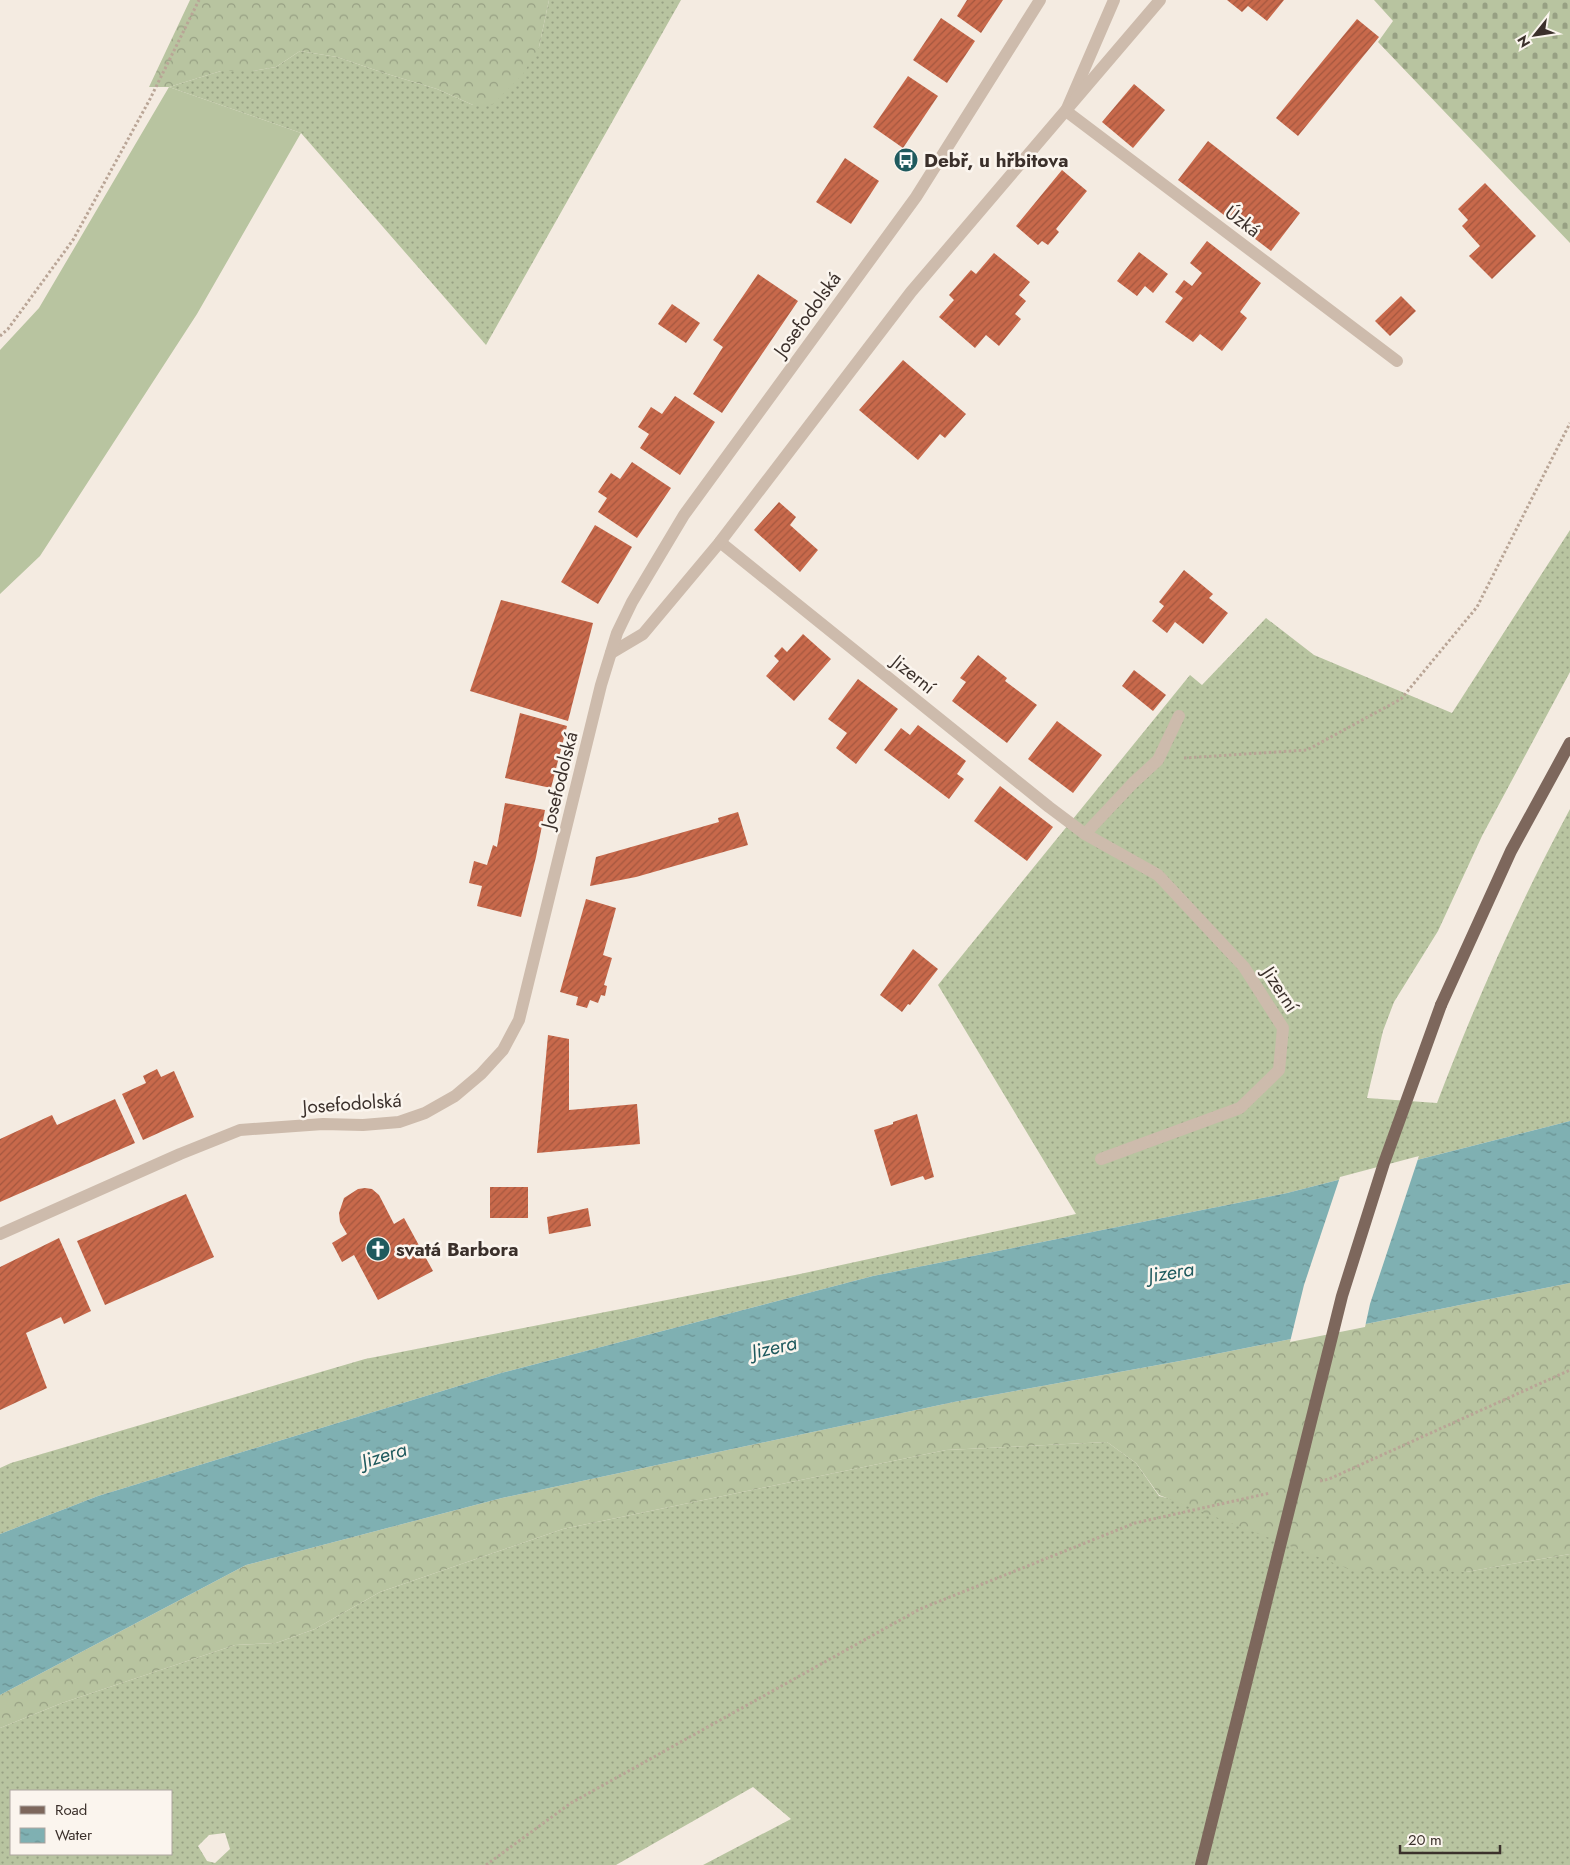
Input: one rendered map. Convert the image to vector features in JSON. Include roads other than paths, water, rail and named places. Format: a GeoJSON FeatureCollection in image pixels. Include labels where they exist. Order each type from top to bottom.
{"type":"FeatureCollection","features":[{"type":"Feature","properties":{"kind":"main road"},"geometry":{"type":"LineString","coordinates":[[1201,1865],[1342,1296],[1384,1163],[1440,1005],[1511,851],[1570,743]]}},
{"type":"Feature","properties":{"kind":"street","name":"Josefodolská"},"geometry":{"type":"LineString","coordinates":[[0,1234],[172,1157],[240,1130],[323,1124],[363,1125],[399,1122],[425,1113],[455,1096],[481,1074],[503,1050],[519,1020],[601,685],[617,633],[632,602],[684,515],[916,196],[1040,0]]}},
{"type":"Feature","properties":{"kind":"street"},"geometry":{"type":"LineString","coordinates":[[1066,111],[1114,0]]}},
{"type":"Feature","properties":{"kind":"street"},"geometry":{"type":"LineString","coordinates":[[611,653],[644,634],[720,542],[911,292],[1160,0]]}},
{"type":"Feature","properties":{"kind":"street","name":"Úzká"},"geometry":{"type":"LineString","coordinates":[[1066,111],[1397,361]]}},
{"type":"Feature","properties":{"kind":"street","name":"Jizerní"},"geometry":{"type":"LineString","coordinates":[[720,542],[1049,808],[1085,834],[1158,875],[1244,967],[1283,1028],[1279,1070],[1240,1108],[1101,1159]]}},
{"type":"Feature","properties":{"kind":"street"},"geometry":{"type":"LineString","coordinates":[[1085,834],[1133,783],[1158,760],[1179,716]]}},
{"type":"Feature","properties":{"kind":"water","name":"Jizera"},"geometry":{"type":"Polygon","coordinates":[[[1570,1121],[1570,1283],[1191,1359],[954,1402],[502,1498],[246,1565],[0,1695],[0,1534],[98,1496],[501,1373],[873,1276],[1287,1193],[1570,1121]]]}},
{"type":"Feature","properties":{"kind":"place","name":"Debř, u hřbitova"},"geometry":{"type":"Point","coordinates":[906,160]}},
{"type":"Feature","properties":{"kind":"place","name":"svatá Barbora"},"geometry":{"type":"Point","coordinates":[378,1249]}}]}
